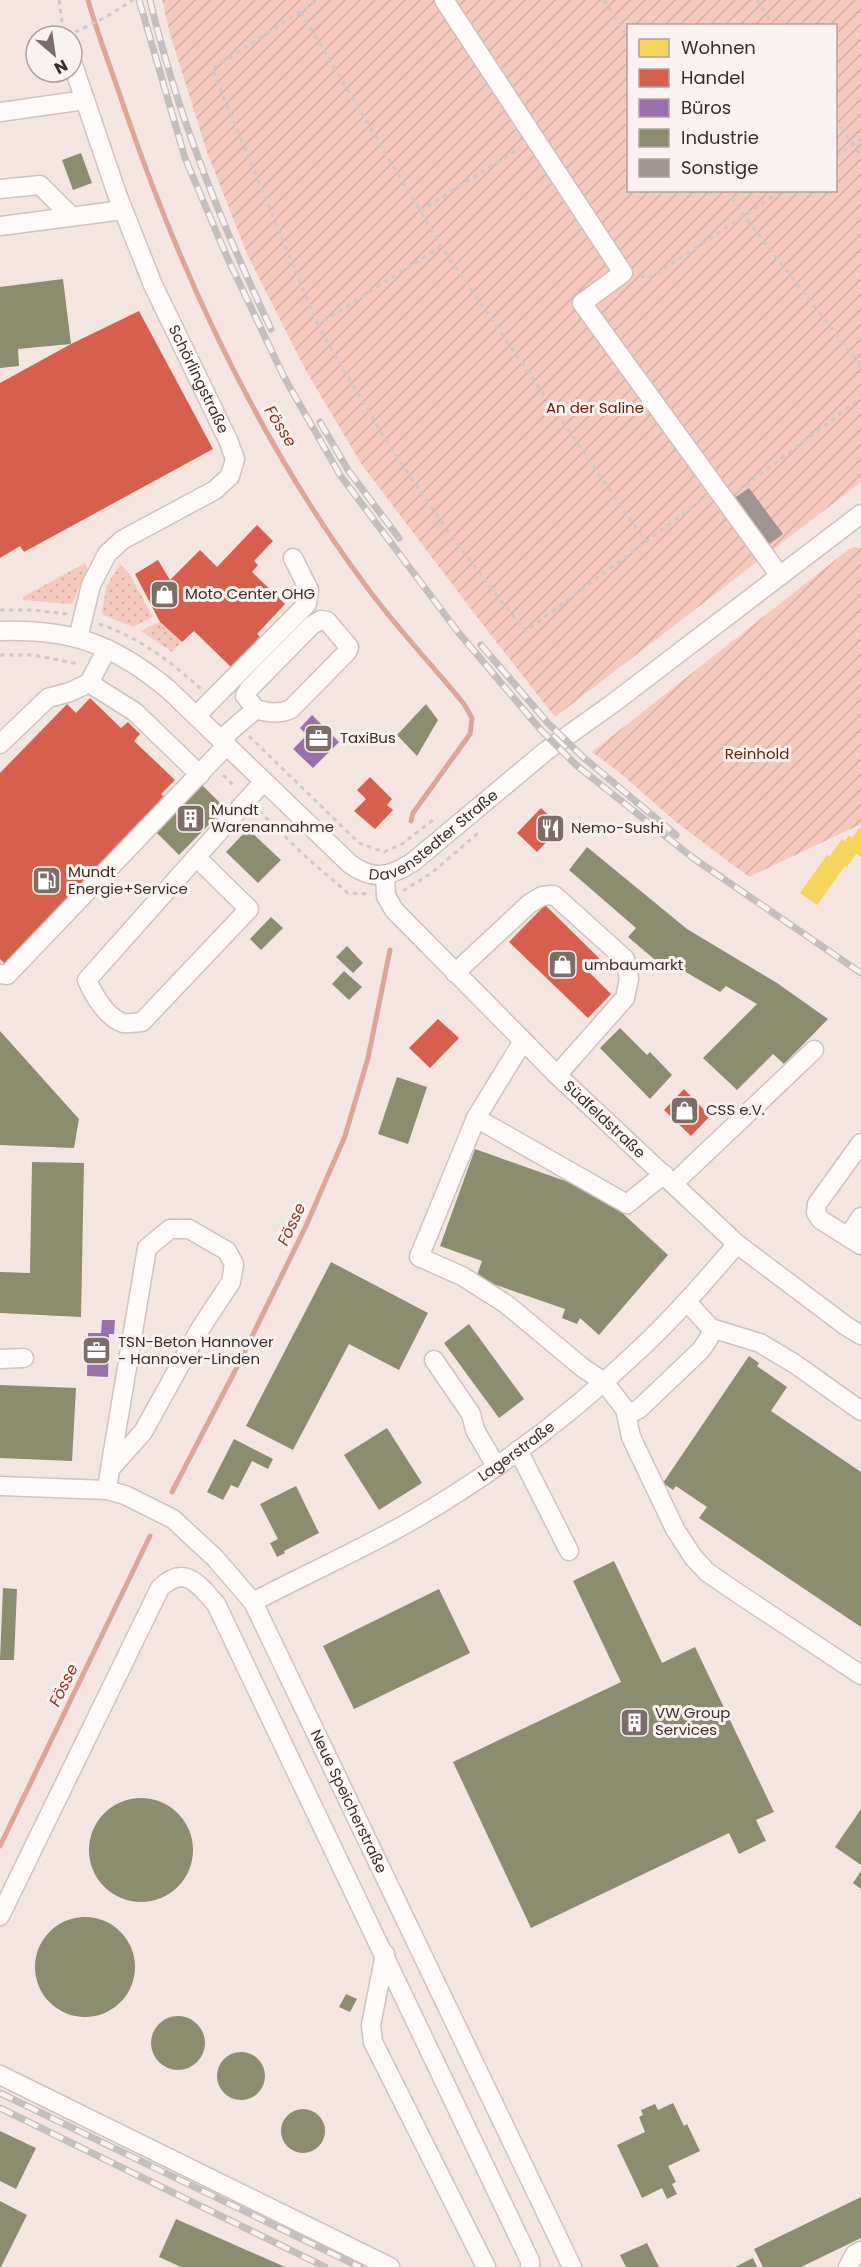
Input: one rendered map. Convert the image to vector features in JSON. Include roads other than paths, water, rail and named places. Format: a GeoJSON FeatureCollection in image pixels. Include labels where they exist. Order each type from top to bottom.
{"type":"FeatureCollection","features":[{"type":"Feature","properties":{"kind":"street"},"geometry":{"type":"LineString","coordinates":[[444,0],[623,273],[582,303],[780,576]]}},
{"type":"Feature","properties":{"kind":"street","name":"Schörlingstraße"},"geometry":{"type":"LineString","coordinates":[[78,638],[91,585],[107,554],[122,540],[214,490],[230,476],[235,459],[153,285],[123,210],[80,84]]}},
{"type":"Feature","properties":{"kind":"street"},"geometry":{"type":"LineString","coordinates":[[0,112],[85,100]]}},
{"type":"Feature","properties":{"kind":"street"},"geometry":{"type":"LineString","coordinates":[[0,189],[40,185],[71,216]]}},
{"type":"Feature","properties":{"kind":"street"},"geometry":{"type":"LineString","coordinates":[[0,226],[123,210]]}},
{"type":"Feature","properties":{"kind":"street","name":"Davenstedter Straße"},"geometry":{"type":"LineString","coordinates":[[0,631],[34,630],[78,638],[107,648],[143,668],[224,742],[350,864],[362,873],[385,875],[413,862],[546,751],[612,704],[861,514]]}},
{"type":"Feature","properties":{"kind":"street"},"geometry":{"type":"LineString","coordinates":[[196,716],[307,604],[309,590],[293,558]]}},
{"type":"Feature","properties":{"kind":"street"},"geometry":{"type":"LineString","coordinates":[[321,620],[327,621],[349,646],[347,652],[291,709],[274,712],[256,709],[245,696],[249,689],[312,625],[321,620]]}},
{"type":"Feature","properties":{"kind":"street"},"geometry":{"type":"LineString","coordinates":[[0,744],[48,698],[70,692],[89,683],[107,648]]}},
{"type":"Feature","properties":{"kind":"street"},"geometry":{"type":"LineString","coordinates":[[89,683],[135,712],[200,775]]}},
{"type":"Feature","properties":{"kind":"street"},"geometry":{"type":"LineString","coordinates":[[0,974],[7,975],[200,775],[224,742],[256,709]]}},
{"type":"Feature","properties":{"kind":"street"},"geometry":{"type":"LineString","coordinates":[[196,857],[249,909],[142,1022],[123,1023],[93,996],[87,980],[196,857],[264,781]]}},
{"type":"Feature","properties":{"kind":"street","name":"Südfeldstraße"},"geometry":{"type":"LineString","coordinates":[[385,875],[386,896],[394,910],[557,1075],[737,1244],[861,1335]]}},
{"type":"Feature","properties":{"kind":"street"},"geometry":{"type":"LineString","coordinates":[[455,973],[529,904],[542,896],[554,895],[626,959],[629,979],[625,998],[557,1075]]}},
{"type":"Feature","properties":{"kind":"street"},"geometry":{"type":"LineString","coordinates":[[522,1041],[476,1118],[419,1257],[462,1276],[506,1304],[583,1368],[604,1382],[625,1409],[632,1413],[700,1351],[708,1340],[711,1328]]}},
{"type":"Feature","properties":{"kind":"street"},"geometry":{"type":"LineString","coordinates":[[476,1118],[627,1204],[669,1179],[814,1050]]}},
{"type":"Feature","properties":{"kind":"street"},"geometry":{"type":"LineString","coordinates":[[861,1143],[817,1204],[816,1213],[821,1220],[854,1241],[861,1217]]}},
{"type":"Feature","properties":{"kind":"street"},"geometry":{"type":"LineString","coordinates":[[107,1490],[110,1469],[147,1248],[170,1229],[189,1229],[227,1251],[234,1264],[231,1281],[200,1329],[143,1432],[110,1469]]}},
{"type":"Feature","properties":{"kind":"street","name":"Lagerstraße"},"geometry":{"type":"LineString","coordinates":[[253,1602],[420,1516],[518,1450],[604,1382],[644,1346],[687,1302],[737,1244]]}},
{"type":"Feature","properties":{"kind":"street"},"geometry":{"type":"LineString","coordinates":[[687,1302],[711,1328],[760,1342],[861,1411]]}},
{"type":"Feature","properties":{"kind":"street"},"geometry":{"type":"LineString","coordinates":[[0,1359],[24,1358]]}},
{"type":"Feature","properties":{"kind":"street"},"geometry":{"type":"LineString","coordinates":[[434,1360],[471,1414],[475,1430],[496,1466]]}},
{"type":"Feature","properties":{"kind":"street"},"geometry":{"type":"LineString","coordinates":[[625,1409],[631,1437],[675,1529],[693,1557],[707,1572],[861,1675]]}},
{"type":"Feature","properties":{"kind":"street"},"geometry":{"type":"LineString","coordinates":[[518,1450],[569,1551]]}},
{"type":"Feature","properties":{"kind":"street","name":"Neue Speicherstraße"},"geometry":{"type":"LineString","coordinates":[[0,1486],[107,1490],[125,1495],[173,1519],[215,1558],[253,1602],[572,2267]]}},
{"type":"Feature","properties":{"kind":"street"},"geometry":{"type":"LineString","coordinates":[[0,1916],[160,1588],[169,1579],[181,1576],[196,1581],[216,1604],[385,1954],[530,2261],[530,2267]]}},
{"type":"Feature","properties":{"kind":"street"},"geometry":{"type":"LineString","coordinates":[[385,1954],[371,2025],[374,2042],[486,2267]]}},
{"type":"Feature","properties":{"kind":"street"},"geometry":{"type":"LineString","coordinates":[[0,2074],[390,2267]]}},
{"type":"Feature","properties":{"kind":"street"},"geometry":{"type":"LineString","coordinates":[[848,2267],[855,2254],[861,2251]]}},
{"type":"Feature","properties":{"kind":"waterway","name":"Fösse"},"geometry":{"type":"LineString","coordinates":[[88,0],[124,107],[171,233],[226,356],[257,416],[327,531],[366,586],[464,704],[472,718],[470,734],[413,813],[411,821]]}},
{"type":"Feature","properties":{"kind":"waterway","name":"Fösse"},"geometry":{"type":"LineString","coordinates":[[172,1492],[235,1371],[306,1226],[345,1136],[368,1058],[390,950]]}},
{"type":"Feature","properties":{"kind":"waterway","name":"Fösse"},"geometry":{"type":"LineString","coordinates":[[0,1846],[150,1536]]}},
{"type":"Feature","properties":{"kind":"railway"},"geometry":{"type":"LineString","coordinates":[[139,0],[185,158],[227,257],[284,377],[340,475],[458,632],[540,729],[576,765],[693,858],[861,973]]}},
{"type":"Feature","properties":{"kind":"railway"},"geometry":{"type":"LineString","coordinates":[[150,0],[173,85],[202,168],[271,329]]}},
{"type":"Feature","properties":{"kind":"railway"},"geometry":{"type":"LineString","coordinates":[[320,422],[348,470],[399,538]]}},
{"type":"Feature","properties":{"kind":"railway"},"geometry":{"type":"LineString","coordinates":[[481,645],[548,723],[584,758],[676,835]]}},
{"type":"Feature","properties":{"kind":"railway"},"geometry":{"type":"LineString","coordinates":[[0,2093],[360,2267]]}},
{"type":"Feature","properties":{"kind":"railway"},"geometry":{"type":"LineString","coordinates":[[0,2108],[325,2267]]}},
{"type":"Feature","properties":{"kind":"place","name":"Moto Center OHG"},"geometry":{"type":"Point","coordinates":[164,594]}},
{"type":"Feature","properties":{"kind":"place","name":"TaxiBus"},"geometry":{"type":"Point","coordinates":[319,738]}},
{"type":"Feature","properties":{"kind":"place","name":"Mundt Warenannahme"},"geometry":{"type":"Point","coordinates":[190,819]}},
{"type":"Feature","properties":{"kind":"place","name":"Nemo-Sushi"},"geometry":{"type":"Point","coordinates":[550,828]}},
{"type":"Feature","properties":{"kind":"place","name":"Mundt Energie+Service"},"geometry":{"type":"Point","coordinates":[47,881]}},
{"type":"Feature","properties":{"kind":"place","name":"umbaumarkt"},"geometry":{"type":"Point","coordinates":[563,965]}},
{"type":"Feature","properties":{"kind":"place","name":"CSS e.V."},"geometry":{"type":"Point","coordinates":[685,1110]}},
{"type":"Feature","properties":{"kind":"place","name":"TSN-Beton Hannover - Hannover-Linden"},"geometry":{"type":"Point","coordinates":[97,1351]}},
{"type":"Feature","properties":{"kind":"place","name":"VW Group Services"},"geometry":{"type":"Point","coordinates":[634,1722]}},
{"type":"Feature","properties":{"kind":"park label","name":"An der Saline"},"geometry":{"type":"Point","coordinates":[595,408]}},
{"type":"Feature","properties":{"kind":"park label","name":"Reinhold"},"geometry":{"type":"Point","coordinates":[757,754]}}]}
